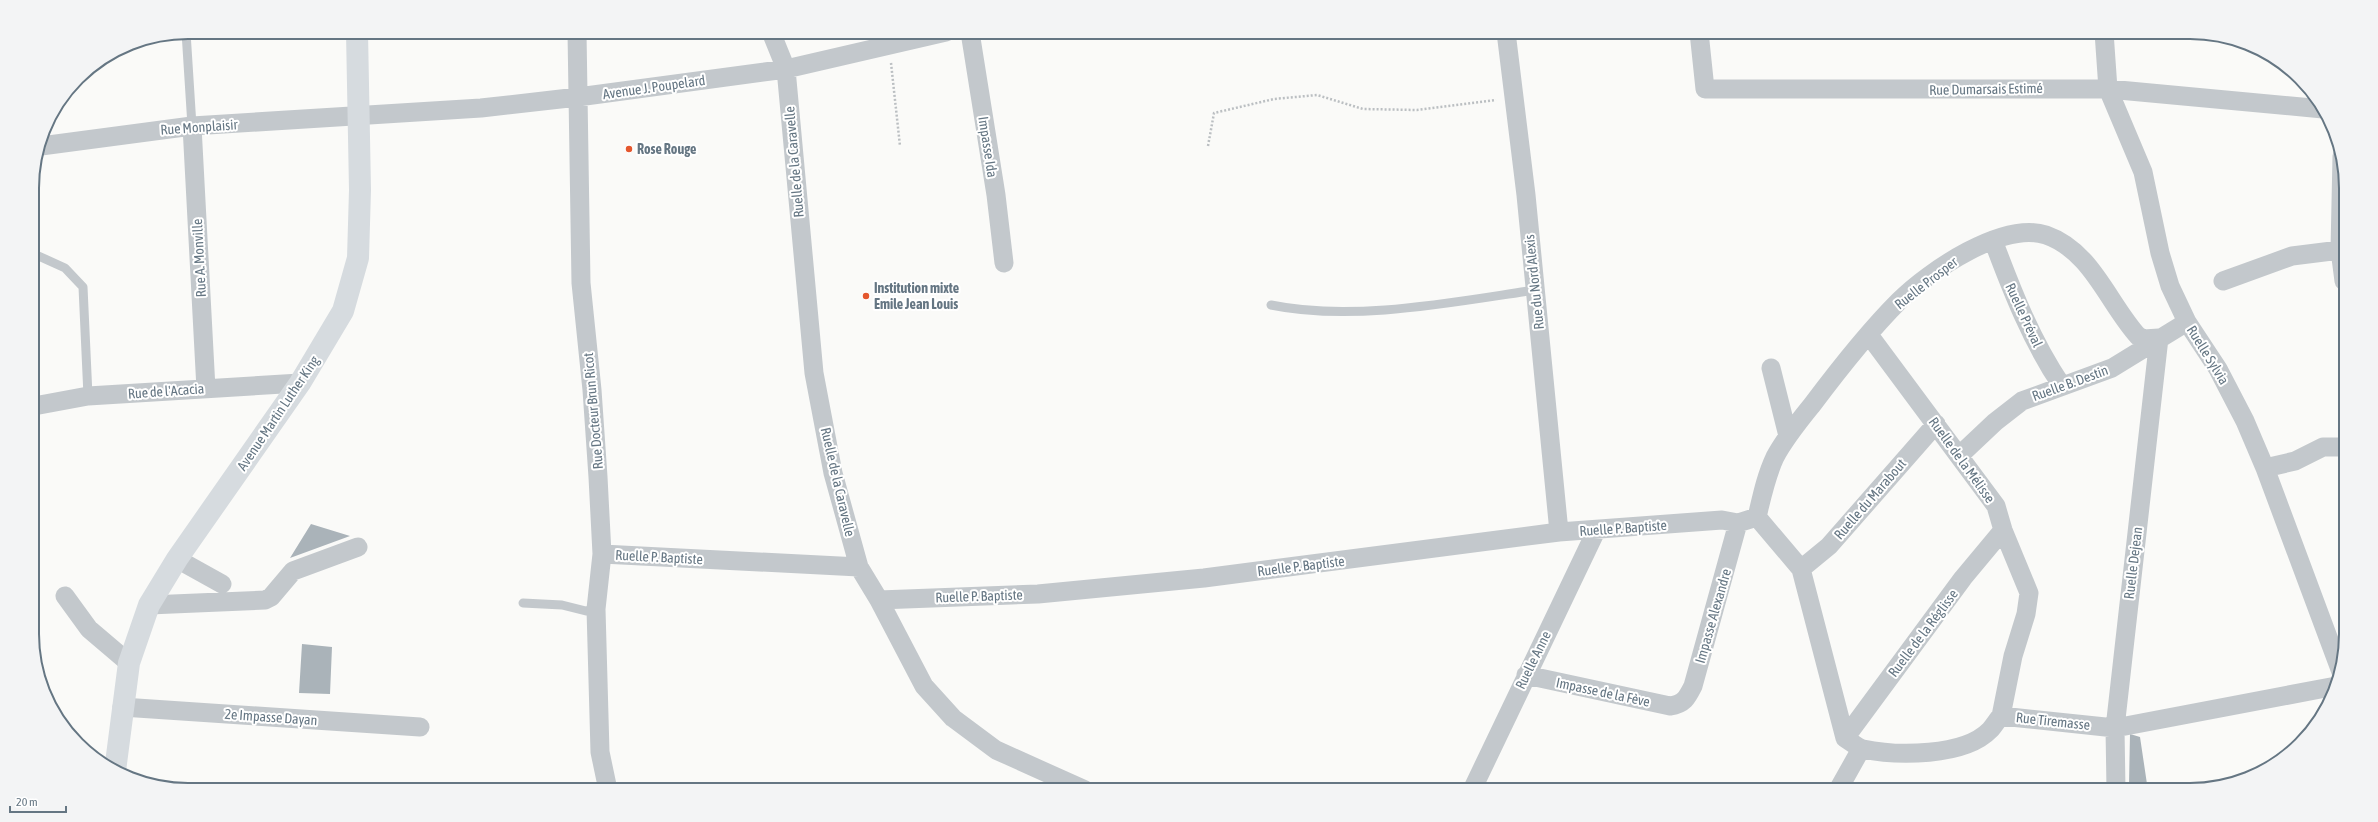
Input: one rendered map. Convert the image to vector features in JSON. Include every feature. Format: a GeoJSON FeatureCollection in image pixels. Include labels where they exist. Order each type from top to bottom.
{"type":"FeatureCollection","features":[{"type":"Feature","properties":{"kind":"main road","name":"Avenue Martin Luther King"},"geometry":{"type":"LineString","coordinates":[[116,765],[122,707],[129,663],[149,605],[177,559],[300,383],[343,311],[358,258],[360,190],[357,39]]}},
{"type":"Feature","properties":{"kind":"street","name":"Rue Docteur Brun Ricot"},"geometry":{"type":"LineString","coordinates":[[577,39],[581,283],[592,390],[602,554],[596,609],[600,752],[607,783]]}},
{"type":"Feature","properties":{"kind":"street"},"geometry":{"type":"LineString","coordinates":[[774,39],[786,69]]}},
{"type":"Feature","properties":{"kind":"street","name":"Avenue J. Poupelard"},"geometry":{"type":"LineString","coordinates":[[358,117],[481,108],[578,97],[786,69],[918,39]]}},
{"type":"Feature","properties":{"kind":"street","name":"Impasse Ida"},"geometry":{"type":"LineString","coordinates":[[971,39],[996,195],[1004,263]]}},
{"type":"Feature","properties":{"kind":"street","name":"Rue du Nord Alexis"},"geometry":{"type":"LineString","coordinates":[[1507,39],[1535,290],[1559,532]]}},
{"type":"Feature","properties":{"kind":"street","name":"Rue Dumarsais Estimé"},"geometry":{"type":"LineString","coordinates":[[1701,39],[1705,89],[2108,90],[2316,108]]}},
{"type":"Feature","properties":{"kind":"street","name":"Ruelle Sylvia"},"geometry":{"type":"LineString","coordinates":[[2104,39],[2108,90],[2142,172],[2165,273],[2187,322],[2218,369],[2245,421],[2265,468],[2337,660]]}},
{"type":"Feature","properties":{"kind":"street","name":"Ruelle de la Caravelle"},"geometry":{"type":"LineString","coordinates":[[786,69],[814,373],[833,472],[859,567],[879,600],[924,686],[953,718],[996,750],[1069,783]]}},
{"type":"Feature","properties":{"kind":"street","name":"Rue Monplaisir"},"geometry":{"type":"LineString","coordinates":[[45,145],[192,126],[358,117]]}},
{"type":"Feature","properties":{"kind":"street","name":"Rue A. Monville"},"geometry":{"type":"LineString","coordinates":[[192,126],[206,389]]}},
{"type":"Feature","properties":{"kind":"street","name":"Ruelle Prosper"},"geometry":{"type":"LineString","coordinates":[[1757,517],[1767,475],[1788,436],[1869,335],[1900,300],[1933,274],[1967,252],[1993,240],[2019,233],[2045,235],[2068,246],[2088,266],[2138,336],[2144,339],[2159,338]]}},
{"type":"Feature","properties":{"kind":"street","name":"Ruelle Préval"},"geometry":{"type":"LineString","coordinates":[[1993,240],[2008,281],[2031,330],[2048,365],[2062,386]]}},
{"type":"Feature","properties":{"kind":"street"},"geometry":{"type":"LineString","coordinates":[[2223,281],[2292,256],[2339,250]]}},
{"type":"Feature","properties":{"kind":"street","name":"Ruelle B. Destin"},"geometry":{"type":"LineString","coordinates":[[1960,456],[1995,422],[2022,401],[2112,368],[2187,322]]}},
{"type":"Feature","properties":{"kind":"street","name":"Ruelle de la Mélisse"},"geometry":{"type":"LineString","coordinates":[[1869,335],[1996,506],[2003,530],[2028,593],[2026,614],[2013,656],[2001,716]]}},
{"type":"Feature","properties":{"kind":"street","name":"Ruelle Dejean"},"geometry":{"type":"LineString","coordinates":[[2116,783],[2115,728],[2159,338]]}},
{"type":"Feature","properties":{"kind":"street"},"geometry":{"type":"LineString","coordinates":[[1771,368],[1788,436]]}},
{"type":"Feature","properties":{"kind":"street","name":"Rue de l'Acacia"},"geometry":{"type":"LineString","coordinates":[[39,405],[88,396],[300,383]]}},
{"type":"Feature","properties":{"kind":"street","name":"Ruelle du Marabout"},"geometry":{"type":"LineString","coordinates":[[1801,569],[1829,546],[1936,424]]}},
{"type":"Feature","properties":{"kind":"street"},"geometry":{"type":"LineString","coordinates":[[2265,468],[2295,461],[2323,447],[2339,447]]}},
{"type":"Feature","properties":{"kind":"street"},"geometry":{"type":"LineString","coordinates":[[1730,522],[1757,517],[1801,569],[1845,738]]}},
{"type":"Feature","properties":{"kind":"street","name":"Ruelle P. Baptiste"},"geometry":{"type":"LineString","coordinates":[[879,600],[1038,594],[1188,579],[1559,532],[1730,522]]}},
{"type":"Feature","properties":{"kind":"street","name":"Impasse Alexandre"},"geometry":{"type":"LineString","coordinates":[[1680,704],[1687,698],[1693,686],[1730,522]]}},
{"type":"Feature","properties":{"kind":"street","name":"Ruelle de la Réglisse"},"geometry":{"type":"LineString","coordinates":[[1845,738],[1963,578],[2003,530]]}},
{"type":"Feature","properties":{"kind":"street","name":"Ruelle Anne"},"geometry":{"type":"LineString","coordinates":[[1475,783],[1596,531]]}},
{"type":"Feature","properties":{"kind":"street"},"geometry":{"type":"LineString","coordinates":[[149,605],[265,600],[271,597],[293,571],[358,548]]}},
{"type":"Feature","properties":{"kind":"street","name":"Ruelle P. Baptiste"},"geometry":{"type":"LineString","coordinates":[[602,554],[859,567]]}},
{"type":"Feature","properties":{"kind":"street"},"geometry":{"type":"LineString","coordinates":[[177,559],[222,584]]}},
{"type":"Feature","properties":{"kind":"street"},"geometry":{"type":"LineString","coordinates":[[65,596],[89,629],[129,663]]}},
{"type":"Feature","properties":{"kind":"street","name":"Impasse de la Fève"},"geometry":{"type":"LineString","coordinates":[[1526,675],[1670,706],[1680,704]]}},
{"type":"Feature","properties":{"kind":"street","name":"Rue Tiremasse"},"geometry":{"type":"LineString","coordinates":[[1845,738],[1861,749],[1908,754],[1954,748],[1973,741],[1990,731],[2001,716],[2115,728],[2329,687]]}},
{"type":"Feature","properties":{"kind":"street","name":"2e Impasse Dayan"},"geometry":{"type":"LineString","coordinates":[[122,707],[420,727]]}},
{"type":"Feature","properties":{"kind":"street"},"geometry":{"type":"LineString","coordinates":[[1842,783],[1861,749]]}},
{"type":"Feature","properties":{"kind":"lane"},"geometry":{"type":"LineString","coordinates":[[186,39],[192,126]]}},
{"type":"Feature","properties":{"kind":"lane"},"geometry":{"type":"LineString","coordinates":[[39,256],[65,268],[83,286],[88,396]]}},
{"type":"Feature","properties":{"kind":"lane"},"geometry":{"type":"LineString","coordinates":[[1271,304],[1290,309],[1376,311],[1535,290]]}},
{"type":"Feature","properties":{"kind":"lane"},"geometry":{"type":"LineString","coordinates":[[523,603],[562,605],[586,611],[596,609]]}},
{"type":"Feature","properties":{"kind":"path"},"geometry":{"type":"LineString","coordinates":[[889,46],[900,146]]}},
{"type":"Feature","properties":{"kind":"path"},"geometry":{"type":"LineString","coordinates":[[1208,146],[1214,113],[1274,99],[1317,95],[1363,109],[1417,110],[1514,97]]}},
{"type":"Feature","properties":{"kind":"building"},"geometry":{"type":"Polygon","coordinates":[[[311,524],[350,536],[290,558],[311,524]]]}},
{"type":"Feature","properties":{"kind":"building"},"geometry":{"type":"Polygon","coordinates":[[[302,644],[332,647],[330,694],[299,693],[302,644]]]}},
{"type":"Feature","properties":{"kind":"building"},"geometry":{"type":"Polygon","coordinates":[[[2130,734],[2140,737],[2147,783],[2129,783],[2130,734]]]}},
{"type":"Feature","properties":{"kind":"place","name":"Rose Rouge"},"geometry":{"type":"Point","coordinates":[629,149]}},
{"type":"Feature","properties":{"kind":"place","name":"Institution mixte Emile Jean Louis"},"geometry":{"type":"Point","coordinates":[866,296]}}]}
